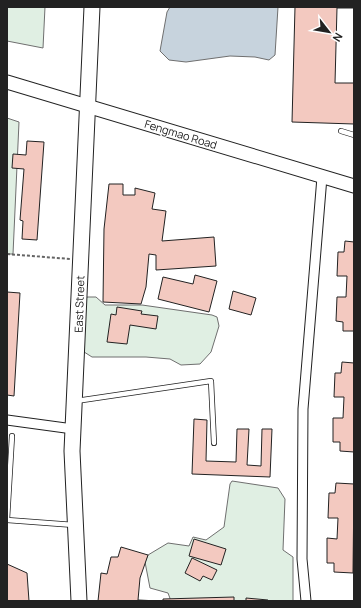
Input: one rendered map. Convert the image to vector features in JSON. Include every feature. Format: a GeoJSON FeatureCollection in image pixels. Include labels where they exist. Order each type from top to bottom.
{"type":"FeatureCollection","features":[{"type":"Feature","properties":{"kind":"main road","name":"East Street"},"geometry":{"type":"LineString","coordinates":[[79,601],[72,451],[92,7]]}},
{"type":"Feature","properties":{"kind":"street","name":"Fengmao Road"},"geometry":{"type":"LineString","coordinates":[[7,82],[354,186]]}},
{"type":"Feature","properties":{"kind":"street"},"geometry":{"type":"LineString","coordinates":[[306,601],[302,559],[303,409],[322,177]]}},
{"type":"Feature","properties":{"kind":"street"},"geometry":{"type":"LineString","coordinates":[[7,420],[73,429]]}},
{"type":"Feature","properties":{"kind":"lane"},"geometry":{"type":"LineString","coordinates":[[341,131],[354,135]]}},
{"type":"Feature","properties":{"kind":"lane"},"geometry":{"type":"LineString","coordinates":[[74,401],[211,381],[214,443]]}},
{"type":"Feature","properties":{"kind":"lane"},"geometry":{"type":"LineString","coordinates":[[12,436],[7,520],[76,525]]}},
{"type":"Feature","properties":{"kind":"path"},"geometry":{"type":"LineString","coordinates":[[7,254],[81,260]]}},
{"type":"Feature","properties":{"kind":"green space"},"geometry":{"type":"Polygon","coordinates":[[[7,7],[45,7],[43,48],[7,41],[7,7]]]}},
{"type":"Feature","properties":{"kind":"green space"},"geometry":{"type":"Polygon","coordinates":[[[7,118],[19,122],[13,254],[7,254],[7,118]]]}},
{"type":"Feature","properties":{"kind":"green space"},"geometry":{"type":"Polygon","coordinates":[[[87,297],[96,297],[105,305],[142,305],[217,317],[219,326],[211,352],[200,364],[181,365],[170,359],[146,357],[92,357],[81,350],[84,305],[87,297]]]}},
{"type":"Feature","properties":{"kind":"green space"},"geometry":{"type":"Polygon","coordinates":[[[232,481],[278,488],[285,499],[283,550],[293,557],[293,601],[171,601],[168,593],[150,588],[145,562],[148,555],[168,543],[189,546],[193,537],[206,540],[224,527],[230,484],[232,481]]]}},
{"type":"Feature","properties":{"kind":"shaded area"},"geometry":{"type":"Polygon","coordinates":[[[170,7],[278,7],[275,55],[269,60],[255,57],[230,56],[186,62],[169,60],[160,51],[167,12],[170,7]]]}},
{"type":"Feature","properties":{"kind":"building"},"geometry":{"type":"Polygon","coordinates":[[[295,7],[354,7],[337,8],[335,83],[354,83],[354,124],[292,122],[295,7]]]}},
{"type":"Feature","properties":{"kind":"building"},"geometry":{"type":"Polygon","coordinates":[[[27,141],[44,142],[37,240],[22,239],[23,221],[20,220],[24,169],[12,168],[13,154],[26,155],[27,141]]]}},
{"type":"Feature","properties":{"kind":"building"},"geometry":{"type":"Polygon","coordinates":[[[109,184],[123,184],[123,195],[135,195],[135,188],[155,193],[152,209],[166,211],[162,241],[214,237],[216,266],[156,270],[156,255],[149,254],[146,287],[141,304],[103,302],[104,229],[109,184]]]}},
{"type":"Feature","properties":{"kind":"building"},"geometry":{"type":"Polygon","coordinates":[[[345,241],[354,242],[354,331],[343,331],[343,322],[336,321],[337,297],[346,297],[347,276],[337,276],[338,252],[344,252],[345,241]]]}},
{"type":"Feature","properties":{"kind":"building"},"geometry":{"type":"Polygon","coordinates":[[[195,275],[217,281],[209,312],[158,299],[163,277],[193,284],[195,275]]]}},
{"type":"Feature","properties":{"kind":"building"},"geometry":{"type":"Polygon","coordinates":[[[233,291],[256,298],[251,315],[229,309],[233,291]]]}},
{"type":"Feature","properties":{"kind":"building"},"geometry":{"type":"Polygon","coordinates":[[[7,292],[20,293],[14,396],[7,395],[7,292]]]}},
{"type":"Feature","properties":{"kind":"building"},"geometry":{"type":"Polygon","coordinates":[[[117,307],[142,311],[141,314],[158,316],[156,329],[130,325],[127,344],[107,342],[111,314],[116,315],[117,307]]]}},
{"type":"Feature","properties":{"kind":"building"},"geometry":{"type":"Polygon","coordinates":[[[342,362],[354,363],[354,452],[340,451],[340,442],[333,442],[333,418],[343,418],[344,397],[334,397],[335,373],[341,373],[342,362]]]}},
{"type":"Feature","properties":{"kind":"building"},"geometry":{"type":"Polygon","coordinates":[[[194,419],[207,420],[206,461],[236,462],[237,429],[249,429],[247,465],[261,466],[262,429],[272,429],[270,477],[192,474],[194,419]]]}},
{"type":"Feature","properties":{"kind":"building"},"geometry":{"type":"Polygon","coordinates":[[[336,483],[354,484],[353,573],[334,572],[334,563],[327,563],[327,538],[337,539],[338,518],[328,518],[329,493],[335,493],[336,483]]]}},
{"type":"Feature","properties":{"kind":"building"},"geometry":{"type":"Polygon","coordinates":[[[194,539],[226,549],[221,565],[189,556],[194,539]]]}},
{"type":"Feature","properties":{"kind":"building"},"geometry":{"type":"Polygon","coordinates":[[[121,547],[148,555],[140,578],[138,600],[159,601],[98,601],[101,573],[107,574],[111,557],[118,557],[121,547]]]}},
{"type":"Feature","properties":{"kind":"building"},"geometry":{"type":"Polygon","coordinates":[[[192,558],[217,570],[212,580],[203,576],[200,581],[185,573],[192,558]]]}},
{"type":"Feature","properties":{"kind":"building"},"geometry":{"type":"Polygon","coordinates":[[[7,564],[27,573],[29,601],[7,601],[7,564]]]}},
{"type":"Feature","properties":{"kind":"building"},"geometry":{"type":"Polygon","coordinates":[[[234,597],[234,601],[163,601],[163,599],[234,597]]]}},
{"type":"Feature","properties":{"kind":"building"},"geometry":{"type":"Polygon","coordinates":[[[246,598],[268,600],[268,601],[246,601],[246,598]]]}}]}
